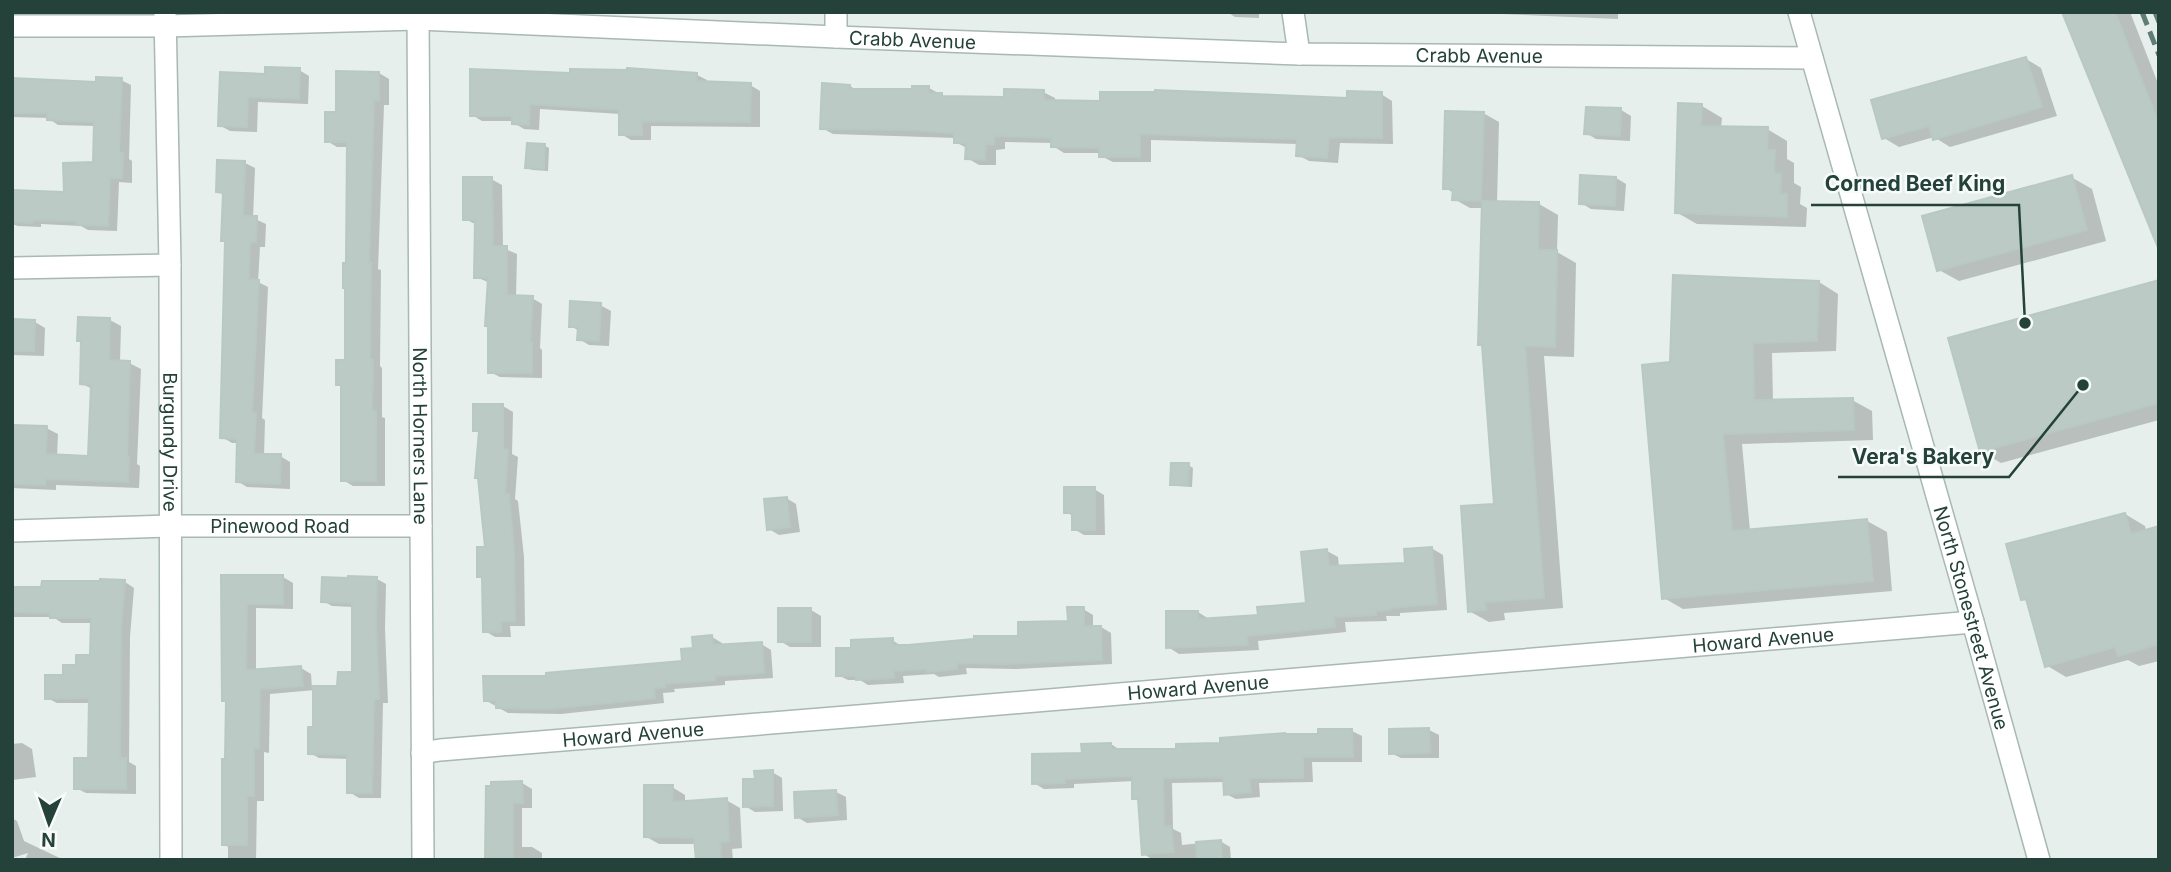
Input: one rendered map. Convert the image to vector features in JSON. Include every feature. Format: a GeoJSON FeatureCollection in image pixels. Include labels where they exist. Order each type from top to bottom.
{"type":"FeatureCollection","features":[{"type":"Feature","properties":{"kind":"street"},"geometry":{"type":"LineString","coordinates":[[836,12],[836,37]]}},
{"type":"Feature","properties":{"kind":"street"},"geometry":{"type":"LineString","coordinates":[[1293,12],[1299,54]]}},
{"type":"Feature","properties":{"kind":"street","name":"North Stonestreet Avenue"},"geometry":{"type":"LineString","coordinates":[[1799,12],[2039,860]]}},
{"type":"Feature","properties":{"kind":"street","name":"Crabb Avenue"},"geometry":{"type":"LineString","coordinates":[[12,26],[165,19],[418,15],[836,37],[1299,54],[1812,58]]}},
{"type":"Feature","properties":{"kind":"street","name":"North Horners Lane"},"geometry":{"type":"LineString","coordinates":[[418,15],[423,860]]}},
{"type":"Feature","properties":{"kind":"street","name":"Burgundy Drive"},"geometry":{"type":"LineString","coordinates":[[165,19],[170,265],[171,860]]}},
{"type":"Feature","properties":{"kind":"street"},"geometry":{"type":"LineString","coordinates":[[12,268],[170,265]]}},
{"type":"Feature","properties":{"kind":"street","name":"Pinewood Road"},"geometry":{"type":"LineString","coordinates":[[12,531],[169,526],[421,526]]}},
{"type":"Feature","properties":{"kind":"street","name":"Howard Avenue"},"geometry":{"type":"LineString","coordinates":[[422,754],[440,750],[1973,622]]}},
{"type":"Feature","properties":{"kind":"building"},"geometry":{"type":"Polygon","coordinates":[[[2062,12],[2115,12],[2159,124],[2159,250],[2062,12]]]}},
{"type":"Feature","properties":{"kind":"building"},"geometry":{"type":"Polygon","coordinates":[[[2026,57],[2042,107],[1933,140],[1929,126],[1882,139],[1871,100],[2026,57]]]}},
{"type":"Feature","properties":{"kind":"building"},"geometry":{"type":"Polygon","coordinates":[[[265,67],[300,68],[299,99],[248,97],[247,127],[218,126],[220,72],[265,74],[265,67]]]}},
{"type":"Feature","properties":{"kind":"building"},"geometry":{"type":"Polygon","coordinates":[[[627,68],[697,73],[697,81],[751,83],[750,122],[642,121],[642,135],[619,135],[619,110],[530,104],[529,125],[512,124],[512,116],[470,116],[470,69],[570,73],[570,69],[627,68]]]}},
{"type":"Feature","properties":{"kind":"building"},"geometry":{"type":"Polygon","coordinates":[[[336,71],[379,72],[379,101],[374,100],[369,263],[372,411],[376,411],[376,481],[341,481],[341,385],[336,385],[336,360],[345,360],[343,263],[346,263],[347,142],[325,142],[325,112],[336,112],[336,71]]]}},
{"type":"Feature","properties":{"kind":"building"},"geometry":{"type":"Polygon","coordinates":[[[96,77],[122,78],[119,153],[123,153],[122,178],[110,178],[108,226],[76,225],[76,221],[12,222],[12,190],[64,192],[63,163],[93,162],[94,122],[47,120],[47,113],[12,113],[12,78],[96,82],[96,77]]]}},
{"type":"Feature","properties":{"kind":"building"},"geometry":{"type":"Polygon","coordinates":[[[822,83],[850,85],[850,89],[912,89],[912,86],[929,86],[929,93],[942,93],[942,96],[1004,97],[1004,89],[1044,90],[1044,100],[1100,101],[1100,92],[1155,90],[1347,98],[1347,91],[1382,92],[1382,138],[1329,137],[1327,158],[1296,156],[1297,139],[1140,134],[1140,157],[1099,157],[1099,148],[1051,147],[1051,138],[994,136],[994,144],[986,144],[985,160],[965,159],[966,143],[954,143],[954,133],[820,129],[822,83]]]}},
{"type":"Feature","properties":{"kind":"building"},"geometry":{"type":"Polygon","coordinates":[[[1678,103],[1702,104],[1701,126],[1768,127],[1767,150],[1775,150],[1774,173],[1781,174],[1780,194],[1787,194],[1787,217],[1675,213],[1678,103]]]}},
{"type":"Feature","properties":{"kind":"building"},"geometry":{"type":"Polygon","coordinates":[[[1586,107],[1621,108],[1620,136],[1584,134],[1586,107]]]}},
{"type":"Feature","properties":{"kind":"building"},"geometry":{"type":"Polygon","coordinates":[[[1445,111],[1484,112],[1481,201],[1452,200],[1453,189],[1443,189],[1445,111]]]}},
{"type":"Feature","properties":{"kind":"building"},"geometry":{"type":"Polygon","coordinates":[[[527,143],[545,144],[544,169],[525,168],[527,143]]]}},
{"type":"Feature","properties":{"kind":"building"},"geometry":{"type":"Polygon","coordinates":[[[217,160],[245,161],[243,216],[257,216],[256,242],[250,242],[249,279],[259,280],[252,413],[256,413],[254,454],[281,454],[280,484],[236,482],[237,439],[220,438],[225,241],[221,241],[223,193],[216,192],[217,160]]]}},
{"type":"Feature","properties":{"kind":"building"},"geometry":{"type":"Polygon","coordinates":[[[1580,175],[1616,177],[1615,206],[1579,204],[1580,175]]]}},
{"type":"Feature","properties":{"kind":"building"},"geometry":{"type":"Polygon","coordinates":[[[2072,175],[2087,230],[1937,271],[1922,216],[2072,175]]]}},
{"type":"Feature","properties":{"kind":"building"},"geometry":{"type":"Polygon","coordinates":[[[463,177],[492,177],[493,246],[507,246],[507,295],[533,296],[530,342],[532,373],[488,373],[488,326],[485,326],[488,278],[474,278],[475,220],[463,220],[463,177]]]}},
{"type":"Feature","properties":{"kind":"building"},"geometry":{"type":"Polygon","coordinates":[[[1482,201],[1539,202],[1538,250],[1557,250],[1555,347],[1525,346],[1544,598],[1485,602],[1486,610],[1468,612],[1461,506],[1494,504],[1482,345],[1478,345],[1482,201]]]}},
{"type":"Feature","properties":{"kind":"building"},"geometry":{"type":"Polygon","coordinates":[[[1673,275],[1819,281],[1817,341],[1753,343],[1754,400],[1853,398],[1854,430],[1723,434],[1732,531],[1867,519],[1873,581],[1662,599],[1642,365],[1670,362],[1673,275]]]}},
{"type":"Feature","properties":{"kind":"building"},"geometry":{"type":"Polygon","coordinates":[[[2159,280],[2159,403],[1980,452],[1948,338],[2159,280]]]}},
{"type":"Feature","properties":{"kind":"building"},"geometry":{"type":"Polygon","coordinates":[[[570,301],[601,303],[599,341],[577,340],[578,327],[569,327],[570,301]]]}},
{"type":"Feature","properties":{"kind":"building"},"geometry":{"type":"Polygon","coordinates":[[[78,317],[110,318],[109,360],[130,361],[128,482],[46,479],[45,485],[12,484],[12,425],[47,426],[46,454],[88,456],[91,385],[80,384],[81,341],[77,341],[78,317]]]}},
{"type":"Feature","properties":{"kind":"building"},"geometry":{"type":"Polygon","coordinates":[[[12,319],[35,320],[34,351],[12,351],[12,319]]]}},
{"type":"Feature","properties":{"kind":"building"},"geometry":{"type":"Polygon","coordinates":[[[473,404],[503,404],[503,449],[508,450],[505,494],[509,494],[514,550],[515,621],[501,622],[501,632],[483,632],[482,577],[477,577],[477,547],[485,547],[478,478],[475,478],[479,431],[473,431],[473,404]]]}},
{"type":"Feature","properties":{"kind":"building"},"geometry":{"type":"Polygon","coordinates":[[[1171,463],[1189,463],[1188,485],[1170,485],[1171,463]]]}},
{"type":"Feature","properties":{"kind":"building"},"geometry":{"type":"Polygon","coordinates":[[[1064,487],[1095,487],[1095,530],[1072,530],[1072,513],[1064,513],[1064,487]]]}},
{"type":"Feature","properties":{"kind":"building"},"geometry":{"type":"Polygon","coordinates":[[[787,497],[790,527],[767,530],[764,499],[787,497]]]}},
{"type":"Feature","properties":{"kind":"building"},"geometry":{"type":"Polygon","coordinates":[[[2125,513],[2131,534],[2159,526],[2159,644],[2118,656],[2115,647],[2045,667],[2026,599],[2021,600],[2006,544],[2125,513]]]}},
{"type":"Feature","properties":{"kind":"building"},"geometry":{"type":"Polygon","coordinates":[[[1432,547],[1437,604],[1390,608],[1376,611],[1376,615],[1334,617],[1335,627],[1247,636],[1248,645],[1166,648],[1166,611],[1198,611],[1198,619],[1258,615],[1257,607],[1306,603],[1301,552],[1327,549],[1329,566],[1405,563],[1404,549],[1432,547]]]}},
{"type":"Feature","properties":{"kind":"building"},"geometry":{"type":"Polygon","coordinates":[[[221,575],[283,575],[283,604],[247,604],[246,670],[301,666],[303,686],[260,689],[259,748],[254,748],[254,796],[247,796],[247,845],[222,845],[222,759],[225,759],[226,701],[222,701],[221,575]]]}},
{"type":"Feature","properties":{"kind":"building"},"geometry":{"type":"Polygon","coordinates":[[[322,577],[377,577],[379,699],[374,699],[372,793],[347,793],[347,755],[308,754],[308,727],[313,727],[313,686],[337,686],[338,672],[352,672],[352,603],[321,602],[322,577]]]}},
{"type":"Feature","properties":{"kind":"building"},"geometry":{"type":"Polygon","coordinates":[[[125,580],[121,630],[120,758],[126,758],[126,789],[74,789],[74,758],[88,758],[89,698],[45,699],[45,675],[63,675],[63,665],[76,665],[76,655],[90,655],[91,618],[50,618],[50,613],[12,612],[12,587],[41,587],[42,581],[125,580]]]}},
{"type":"Feature","properties":{"kind":"building"},"geometry":{"type":"Polygon","coordinates":[[[1067,607],[1084,607],[1084,626],[1101,626],[1102,660],[957,663],[957,669],[894,671],[894,678],[856,680],[856,676],[836,676],[836,648],[851,648],[851,640],[893,638],[893,645],[908,645],[974,639],[974,636],[1018,636],[1018,622],[1068,621],[1067,607]]]}},
{"type":"Feature","properties":{"kind":"building"},"geometry":{"type":"Polygon","coordinates":[[[778,608],[811,608],[811,642],[778,642],[778,608]]]}},
{"type":"Feature","properties":{"kind":"building"},"geometry":{"type":"Polygon","coordinates":[[[712,635],[713,645],[762,642],[764,673],[715,676],[715,680],[665,684],[665,687],[654,688],[655,698],[550,709],[496,708],[496,701],[484,701],[483,676],[546,676],[546,673],[682,661],[681,649],[693,648],[692,637],[712,635]]]}},
{"type":"Feature","properties":{"kind":"building"},"geometry":{"type":"Polygon","coordinates":[[[1429,728],[1430,753],[1389,754],[1389,729],[1429,728]]]}},
{"type":"Feature","properties":{"kind":"building"},"geometry":{"type":"Polygon","coordinates":[[[1318,729],[1352,729],[1353,757],[1303,757],[1303,778],[1249,778],[1251,792],[1224,795],[1223,777],[1163,778],[1164,827],[1171,826],[1174,852],[1142,855],[1138,799],[1132,799],[1132,776],[1065,779],[1065,783],[1032,784],[1032,754],[1082,753],[1081,744],[1111,743],[1111,749],[1176,749],[1176,744],[1220,743],[1220,738],[1285,733],[1318,734],[1318,729]]]}},
{"type":"Feature","properties":{"kind":"building"},"geometry":{"type":"Polygon","coordinates":[[[773,770],[773,806],[743,807],[743,779],[755,779],[754,771],[773,770]]]}},
{"type":"Feature","properties":{"kind":"building"},"geometry":{"type":"Polygon","coordinates":[[[522,781],[523,803],[513,803],[513,860],[485,860],[486,786],[491,786],[491,782],[522,781]]]}},
{"type":"Feature","properties":{"kind":"building"},"geometry":{"type":"Polygon","coordinates":[[[644,785],[673,785],[672,802],[727,798],[729,841],[720,842],[721,860],[696,860],[694,838],[644,837],[644,785]]]}},
{"type":"Feature","properties":{"kind":"building"},"geometry":{"type":"Polygon","coordinates":[[[836,790],[838,815],[795,818],[794,792],[836,790]]]}},
{"type":"Feature","properties":{"kind":"building"},"geometry":{"type":"Polygon","coordinates":[[[1221,840],[1222,860],[1197,860],[1196,842],[1221,840]]]}},
{"type":"Feature","properties":{"kind":"railway"},"geometry":{"type":"LineString","coordinates":[[2142,12],[2159,55]]}},
{"type":"Feature","properties":{"kind":"railway"},"geometry":{"type":"LineString","coordinates":[[2155,12],[2159,22]]}},
{"type":"Feature","properties":{"kind":"place","name":"Corned Beef King"},"geometry":{"type":"Point","coordinates":[2025,323]}},
{"type":"Feature","properties":{"kind":"place","name":"Vera's Bakery"},"geometry":{"type":"Point","coordinates":[2083,385]}}]}
